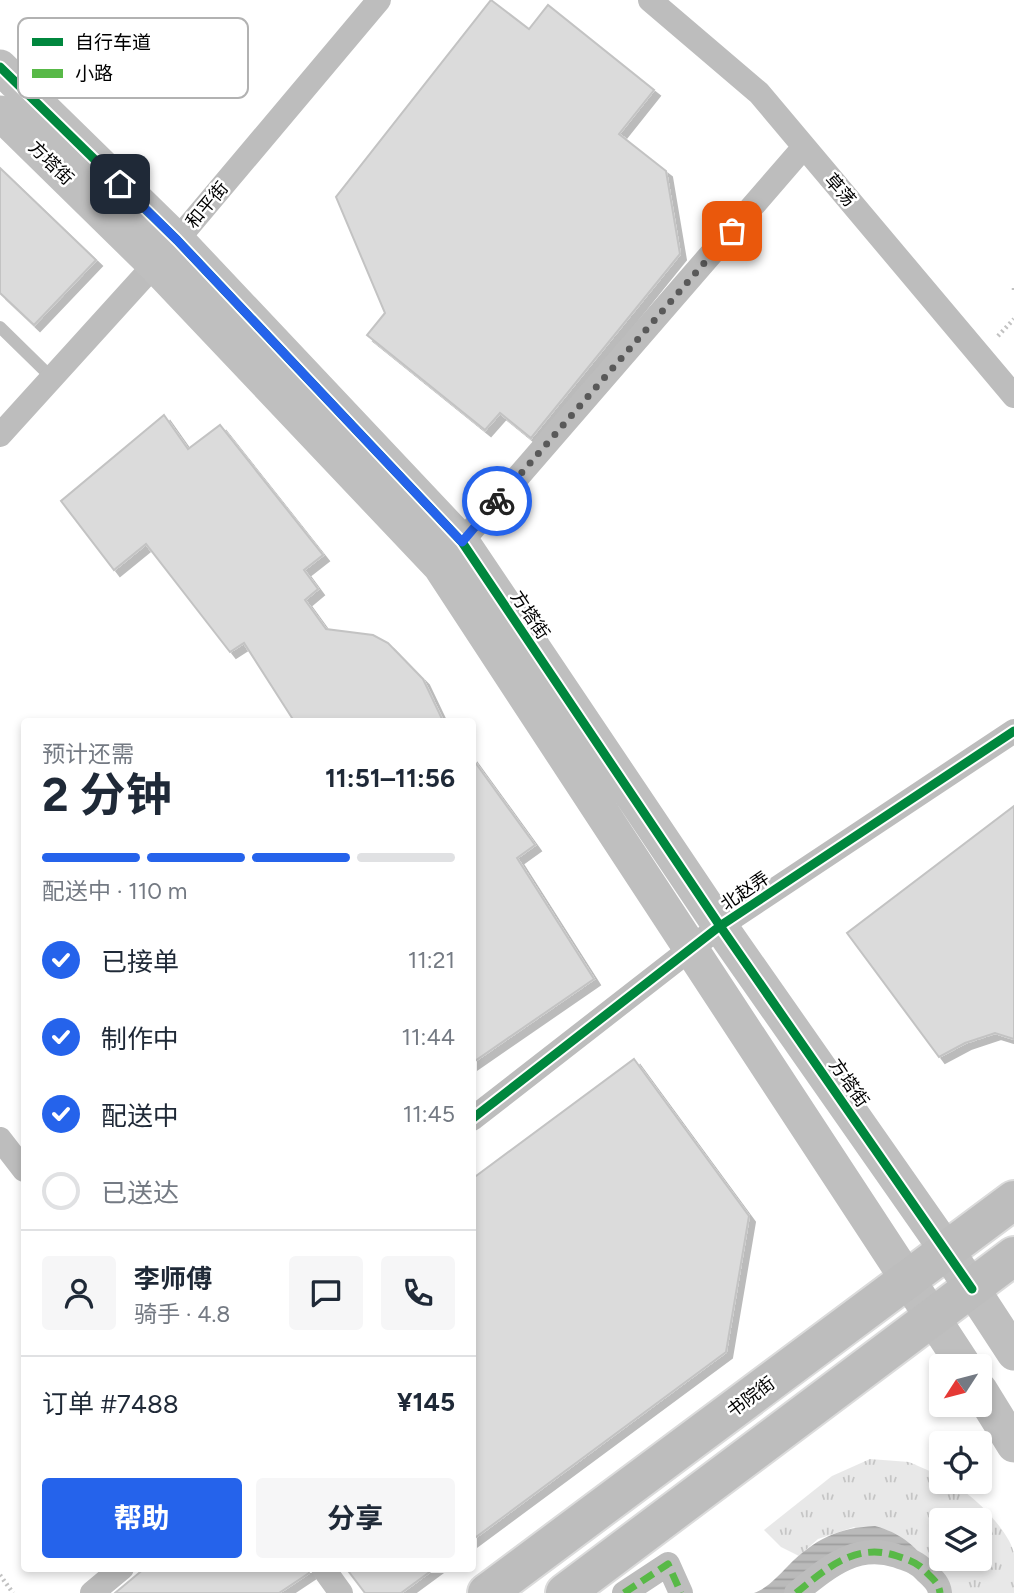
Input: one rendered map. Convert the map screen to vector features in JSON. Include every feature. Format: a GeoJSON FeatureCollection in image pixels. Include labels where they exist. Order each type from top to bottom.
{"type":"FeatureCollection","features":[{"type":"Feature","properties":{"kind":"main road","name":"书院街"},"geometry":{"type":"LineString","coordinates":[[487,1593],[948,1252],[1014,1200]]}},
{"type":"Feature","properties":{"kind":"main road"},"geometry":{"type":"LineString","coordinates":[[565,1593],[1014,1256]]}},
{"type":"Feature","properties":{"kind":"street","name":"和平街"},"geometry":{"type":"LineString","coordinates":[[0,435],[166,252],[379,0]]}},
{"type":"Feature","properties":{"kind":"street","name":"草荡"},"geometry":{"type":"LineString","coordinates":[[650,0],[759,93],[1014,396]]}},
{"type":"Feature","properties":{"kind":"street","name":"方塔街"},"geometry":{"type":"LineString","coordinates":[[0,67],[18,87]]}},
{"type":"Feature","properties":{"kind":"street","name":"方塔街"},"geometry":{"type":"LineString","coordinates":[[28,98],[166,252],[451,554],[720,926],[948,1252],[1014,1353]]}},
{"type":"Feature","properties":{"kind":"street","name":"方塔街"},"geometry":{"type":"LineString","coordinates":[[0,113],[166,252]]}},
{"type":"Feature","properties":{"kind":"street"},"geometry":{"type":"LineString","coordinates":[[451,554],[803,148]]}},
{"type":"Feature","properties":{"kind":"street","name":"方塔街"},"geometry":{"type":"LineString","coordinates":[[451,554],[691,948],[957,1354]]}},
{"type":"Feature","properties":{"kind":"street","name":"北赵弄"},"geometry":{"type":"LineString","coordinates":[[476,1116],[720,926],[1014,731]]}},
{"type":"Feature","properties":{"kind":"street"},"geometry":{"type":"LineString","coordinates":[[0,1139],[21,1166]]}},
{"type":"Feature","properties":{"kind":"street"},"geometry":{"type":"LineString","coordinates":[[992,1409],[1014,1445]]}},
{"type":"Feature","properties":{"kind":"street"},"geometry":{"type":"LineString","coordinates":[[796,1593],[830,1566],[856,1554],[878,1549],[918,1563],[939,1586],[940,1593]]}},
{"type":"Feature","properties":{"kind":"street"},"geometry":{"type":"LineString","coordinates":[[624,1593],[668,1564],[681,1593]]}},
{"type":"Feature","properties":{"kind":"street"},"geometry":{"type":"LineString","coordinates":[[92,1593],[117,1572]]}},
{"type":"Feature","properties":{"kind":"street"},"geometry":{"type":"LineString","coordinates":[[326,1572],[341,1593]]}},
{"type":"Feature","properties":{"kind":"lane"},"geometry":{"type":"LineString","coordinates":[[0,327],[51,377]]}},
{"type":"Feature","properties":{"kind":"path"},"geometry":{"type":"LineString","coordinates":[[0,1575],[13,1593]]}},
{"type":"Feature","properties":{"kind":"green space"},"geometry":{"type":"Polygon","coordinates":[[[870,1459],[909,1462],[929,1471],[929,1494],[967,1494],[983,1508],[929,1508],[929,1571],[992,1571],[992,1518],[1005,1533],[1014,1554],[1014,1593],[940,1593],[854,1527],[818,1539],[799,1556],[781,1547],[764,1530],[832,1476],[870,1459]]]}},
{"type":"Feature","properties":{"kind":"shaded area"},"geometry":{"type":"Polygon","coordinates":[[[875,1526],[892,1532],[906,1540],[929,1565],[879,1549],[796,1593],[754,1593],[768,1585],[817,1542],[838,1532],[875,1526]]]}},
{"type":"Feature","properties":{"kind":"building"},"geometry":{"type":"Polygon","coordinates":[[[491,0],[529,29],[548,5],[654,90],[619,134],[666,171],[680,254],[531,438],[500,413],[485,430],[367,335],[385,313],[336,197],[491,0]]]}},
{"type":"Feature","properties":{"kind":"building"},"geometry":{"type":"Polygon","coordinates":[[[0,168],[96,260],[34,325],[0,293],[0,168]]]}},
{"type":"Feature","properties":{"kind":"building"},"geometry":{"type":"Polygon","coordinates":[[[164,415],[188,449],[220,425],[323,555],[304,570],[318,589],[305,600],[326,629],[373,635],[388,643],[423,679],[442,718],[292,718],[244,643],[230,652],[146,544],[114,570],[61,501],[164,415]]]}},
{"type":"Feature","properties":{"kind":"building"},"geometry":{"type":"Polygon","coordinates":[[[476,764],[535,845],[517,858],[594,979],[476,1060],[476,764]]]}},
{"type":"Feature","properties":{"kind":"building"},"geometry":{"type":"Polygon","coordinates":[[[1014,806],[1014,1039],[995,1033],[965,1043],[939,1057],[847,933],[1014,806]]]}},
{"type":"Feature","properties":{"kind":"building"},"geometry":{"type":"Polygon","coordinates":[[[634,1059],[749,1216],[726,1352],[476,1537],[476,1176],[634,1059]]]}},
{"type":"Feature","properties":{"kind":"building"},"geometry":{"type":"Polygon","coordinates":[[[140,1572],[309,1573],[279,1593],[115,1593],[140,1572]]]}},
{"type":"Feature","properties":{"kind":"building"},"geometry":{"type":"Polygon","coordinates":[[[349,1572],[430,1572],[401,1593],[365,1593],[349,1572]]]}},
{"type":"Feature","properties":{"kind":"marked path"},"geometry":{"type":"LineString","coordinates":[[796,1593],[843,1560],[868,1552],[897,1556],[916,1563],[935,1581],[940,1593]]}},
{"type":"Feature","properties":{"kind":"marked path"},"geometry":{"type":"LineString","coordinates":[[624,1593],[668,1564],[681,1593]]}},
{"type":"Feature","properties":{"kind":"cycle path"},"geometry":{"type":"LineString","coordinates":[[0,67],[18,85]]}},
{"type":"Feature","properties":{"kind":"cycle path"},"geometry":{"type":"LineString","coordinates":[[32,98],[177,240],[462,542],[720,926],[972,1289]]}},
{"type":"Feature","properties":{"kind":"cycle path"},"geometry":{"type":"LineString","coordinates":[[476,1116],[720,926],[1014,731]]}},
{"type":"Feature","properties":{"kind":"way so far"},"geometry":{"type":"LineString","coordinates":[[497,501],[732,231]]}},
{"type":"Feature","properties":{"kind":"route"},"geometry":{"type":"LineString","coordinates":[[120,184],[177,240],[462,542],[497,501]]}}]}
